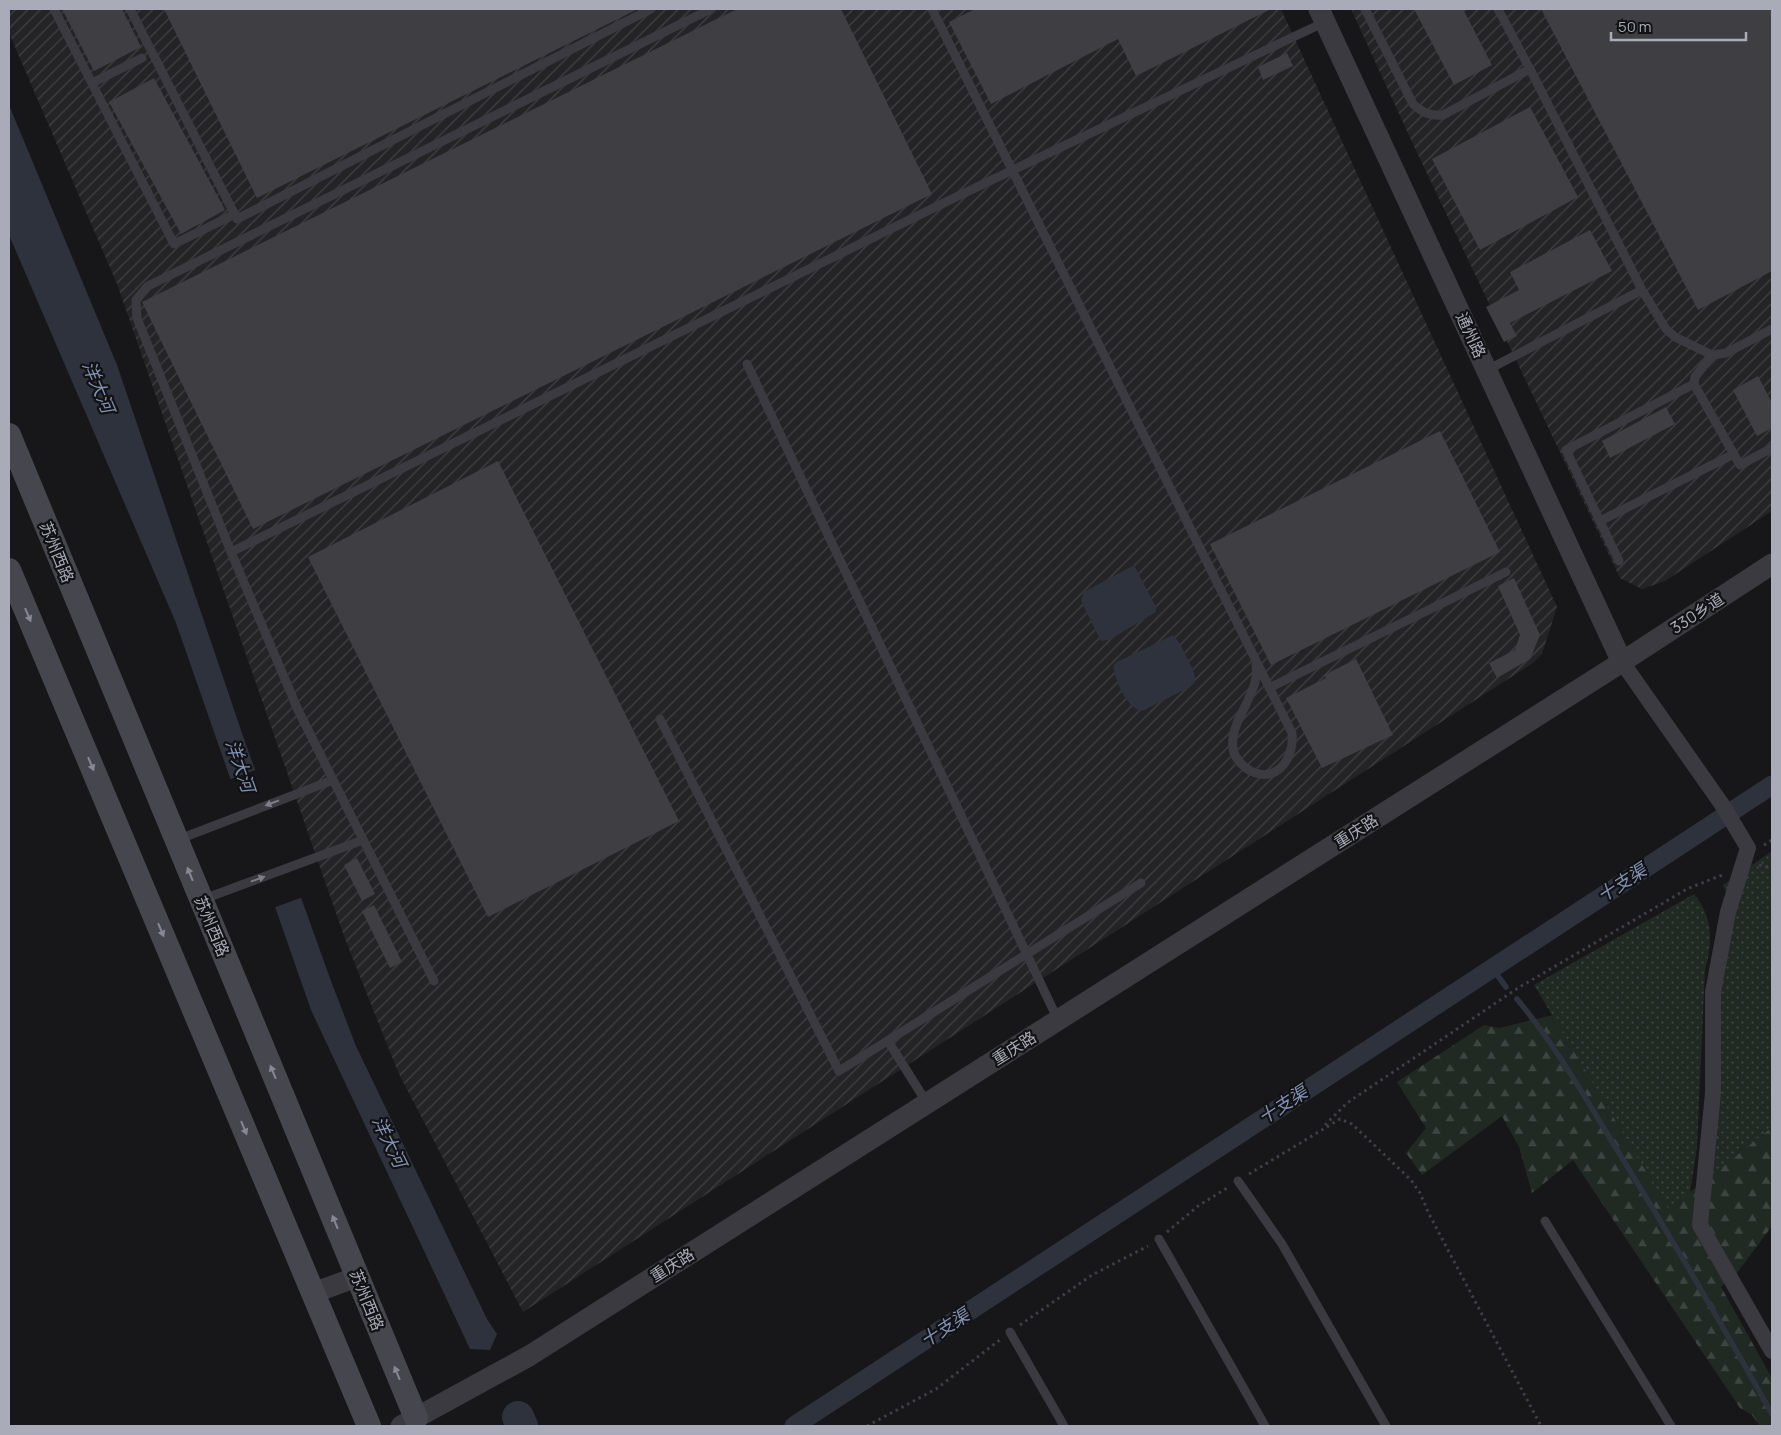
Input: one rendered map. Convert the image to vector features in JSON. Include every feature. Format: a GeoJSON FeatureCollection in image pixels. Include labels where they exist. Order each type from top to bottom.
{"type":"FeatureCollection","features":[{"type":"Feature","properties":{"kind":"main road","name":"苏州西路"},"geometry":{"type":"LineString","coordinates":[[9,435],[184,837],[357,1277],[408,1422]]}},
{"type":"Feature","properties":{"kind":"main road"},"geometry":{"type":"LineString","coordinates":[[9,570],[369,1426]]}},
{"type":"Feature","properties":{"kind":"street","name":"通州路"},"geometry":{"type":"LineString","coordinates":[[1322,15],[1622,662]]}},
{"type":"Feature","properties":{"kind":"street","name":"330乡道"},"geometry":{"type":"LineString","coordinates":[[1622,662],[1772,564]]}},
{"type":"Feature","properties":{"kind":"street"},"geometry":{"type":"LineString","coordinates":[[1622,662],[1723,806],[1748,848],[1728,912],[1713,992],[1713,1093],[1700,1225],[1772,1351]]}},
{"type":"Feature","properties":{"kind":"street","name":"重庆路"},"geometry":{"type":"LineString","coordinates":[[408,1422],[529,1356],[1622,662]]}},
{"type":"Feature","properties":{"kind":"street"},"geometry":{"type":"LineString","coordinates":[[313,1293],[357,1277]]}},
{"type":"Feature","properties":{"kind":"lane"},"geometry":{"type":"LineString","coordinates":[[54,9],[174,244],[234,214]]}},
{"type":"Feature","properties":{"kind":"lane"},"geometry":{"type":"LineString","coordinates":[[130,9],[237,219],[651,9]]}},
{"type":"Feature","properties":{"kind":"lane"},"geometry":{"type":"LineString","coordinates":[[434,981],[298,710],[231,552],[137,318],[136,300],[141,293],[157,282],[711,9]]}},
{"type":"Feature","properties":{"kind":"lane"},"geometry":{"type":"LineString","coordinates":[[932,9],[1292,733],[1293,745],[1286,762],[1276,772],[1263,776],[1253,772],[1241,763],[1234,753],[1233,736],[1256,677],[1256,661]]}},
{"type":"Feature","properties":{"kind":"lane"},"geometry":{"type":"LineString","coordinates":[[1365,9],[1413,104],[1421,111],[1432,116],[1443,115],[1530,69]]}},
{"type":"Feature","properties":{"kind":"lane"},"geometry":{"type":"LineString","coordinates":[[1498,9],[1642,290],[1666,329],[1675,337],[1712,355],[1726,352],[1772,329]]}},
{"type":"Feature","properties":{"kind":"lane"},"geometry":{"type":"LineString","coordinates":[[231,552],[1012,170],[1322,15]]}},
{"type":"Feature","properties":{"kind":"lane"},"geometry":{"type":"LineString","coordinates":[[92,83],[142,58]]}},
{"type":"Feature","properties":{"kind":"lane"},"geometry":{"type":"LineString","coordinates":[[1487,370],[1642,290]]}},
{"type":"Feature","properties":{"kind":"lane"},"geometry":{"type":"LineString","coordinates":[[1712,355],[1695,377],[1694,384],[1740,465],[1772,448]]}},
{"type":"Feature","properties":{"kind":"lane"},"geometry":{"type":"LineString","coordinates":[[747,364],[1058,1020]]}},
{"type":"Feature","properties":{"kind":"lane"},"geometry":{"type":"LineString","coordinates":[[1619,561],[1566,450],[1694,384]]}},
{"type":"Feature","properties":{"kind":"lane"},"geometry":{"type":"LineString","coordinates":[[1600,520],[1734,454]]}},
{"type":"Feature","properties":{"kind":"lane"},"geometry":{"type":"LineString","coordinates":[[1269,688],[1506,572]]}},
{"type":"Feature","properties":{"kind":"lane"},"geometry":{"type":"LineString","coordinates":[[660,719],[839,1071],[1140,883]]}},
{"type":"Feature","properties":{"kind":"lane"},"geometry":{"type":"LineString","coordinates":[[184,837],[333,780]]}},
{"type":"Feature","properties":{"kind":"lane"},"geometry":{"type":"LineString","coordinates":[[207,898],[363,840]]}},
{"type":"Feature","properties":{"kind":"lane"},"geometry":{"type":"LineString","coordinates":[[888,1040],[927,1104]]}},
{"type":"Feature","properties":{"kind":"lane"},"geometry":{"type":"LineString","coordinates":[[1238,1182],[1282,1244],[1386,1426]]}},
{"type":"Feature","properties":{"kind":"lane"},"geometry":{"type":"LineString","coordinates":[[1545,1221],[1671,1426]]}},
{"type":"Feature","properties":{"kind":"lane"},"geometry":{"type":"LineString","coordinates":[[1158,1239],[1265,1426]]}},
{"type":"Feature","properties":{"kind":"lane"},"geometry":{"type":"LineString","coordinates":[[1010,1332],[1064,1426]]}},
{"type":"Feature","properties":{"kind":"path"},"geometry":{"type":"LineString","coordinates":[[1322,1129],[1347,1103],[1518,988],[1687,889],[1727,873],[1745,858]]}},
{"type":"Feature","properties":{"kind":"path"},"geometry":{"type":"LineString","coordinates":[[867,1426],[936,1389],[1010,1332],[1092,1275],[1129,1258],[1158,1239],[1198,1206],[1340,1119],[1352,1124],[1411,1180],[1420,1193],[1541,1426]]}},
{"type":"Feature","properties":{"kind":"shaded area"},"geometry":{"type":"Polygon","coordinates":[[[9,9],[1281,9],[1557,607],[1542,654],[1533,663],[523,1312],[398,1072],[345,939],[117,284],[9,33],[9,9]]]}},
{"type":"Feature","properties":{"kind":"shaded area"},"geometry":{"type":"Polygon","coordinates":[[[1351,9],[1772,9],[1772,511],[1665,581],[1642,589],[1620,578],[1412,142],[1351,9]]]}},
{"type":"Feature","properties":{"kind":"green space"},"geometry":{"type":"Polygon","coordinates":[[[1772,851],[1772,1127],[1709,1178],[1717,994],[1733,909],[1723,885],[1772,851]]]}},
{"type":"Feature","properties":{"kind":"green space"},"geometry":{"type":"Polygon","coordinates":[[[1694,894],[1705,912],[1710,930],[1708,960],[1705,970],[1697,1147],[1690,1193],[1669,1210],[1534,985],[1694,894]]]}},
{"type":"Feature","properties":{"kind":"green space"},"geometry":{"type":"Polygon","coordinates":[[[1553,1015],[1669,1209],[1772,1127],[1772,1226],[1737,1273],[1721,1287],[1772,1378],[1772,1426],[1760,1426],[1752,1415],[1740,1408],[1573,1160],[1532,1193],[1519,1147],[1502,1116],[1422,1175],[1406,1153],[1426,1128],[1397,1082],[1484,1025],[1499,1028],[1553,1015]]]}},
{"type":"Feature","properties":{"kind":"water"},"geometry":{"type":"Polygon","coordinates":[[[9,105],[117,365],[244,739],[356,1046],[487,1319],[497,1334],[490,1350],[470,1349],[311,1010],[176,623],[9,235],[9,105]]]}},
{"type":"Feature","properties":{"kind":"water"},"geometry":{"type":"Polygon","coordinates":[[[1134,565],[1156,607],[1156,612],[1109,640],[1101,641],[1081,601],[1084,592],[1134,565]]]}},
{"type":"Feature","properties":{"kind":"water"},"geometry":{"type":"Polygon","coordinates":[[[1173,635],[1189,662],[1194,673],[1195,682],[1190,687],[1142,711],[1137,709],[1131,705],[1123,693],[1116,679],[1113,666],[1117,662],[1173,635]]]}},
{"type":"Feature","properties":{"kind":"pier"},"geometry":{"type":"Polygon","coordinates":[[[258,769],[303,897],[273,908],[228,780],[258,769]]]}},
{"type":"Feature","properties":{"kind":"building"},"geometry":{"type":"Polygon","coordinates":[[[62,9],[122,9],[141,47],[94,71],[62,9]]]}},
{"type":"Feature","properties":{"kind":"building"},"geometry":{"type":"Polygon","coordinates":[[[164,9],[638,9],[257,198],[164,9]]]}},
{"type":"Feature","properties":{"kind":"building"},"geometry":{"type":"Polygon","coordinates":[[[737,9],[841,9],[932,194],[253,529],[142,302],[737,9]]]}},
{"type":"Feature","properties":{"kind":"building"},"geometry":{"type":"Polygon","coordinates":[[[975,9],[1271,9],[1136,76],[1118,39],[991,104],[949,22],[975,9]]]}},
{"type":"Feature","properties":{"kind":"building"},"geometry":{"type":"Polygon","coordinates":[[[1414,9],[1463,9],[1492,65],[1454,85],[1414,9]]]}},
{"type":"Feature","properties":{"kind":"building"},"geometry":{"type":"Polygon","coordinates":[[[1541,9],[1772,9],[1772,271],[1698,310],[1541,9]]]}},
{"type":"Feature","properties":{"kind":"building"},"geometry":{"type":"Polygon","coordinates":[[[1287,53],[1293,66],[1263,80],[1258,67],[1287,53]]]}},
{"type":"Feature","properties":{"kind":"building"},"geometry":{"type":"Polygon","coordinates":[[[154,78],[225,210],[181,234],[109,102],[154,78]]]}},
{"type":"Feature","properties":{"kind":"building"},"geometry":{"type":"Polygon","coordinates":[[[1530,107],[1578,197],[1480,250],[1432,159],[1530,107]]]}},
{"type":"Feature","properties":{"kind":"building"},"geometry":{"type":"Polygon","coordinates":[[[1590,230],[1612,271],[1510,323],[1517,336],[1504,342],[1486,307],[1519,290],[1510,272],[1590,230]]]}},
{"type":"Feature","properties":{"kind":"building"},"geometry":{"type":"Polygon","coordinates":[[[1758,376],[1772,403],[1772,428],[1757,436],[1733,390],[1758,376]]]}},
{"type":"Feature","properties":{"kind":"building"},"geometry":{"type":"Polygon","coordinates":[[[1666,407],[1675,424],[1610,458],[1602,441],[1666,407]]]}},
{"type":"Feature","properties":{"kind":"building"},"geometry":{"type":"Polygon","coordinates":[[[1440,431],[1500,552],[1271,665],[1210,544],[1440,431]]]}},
{"type":"Feature","properties":{"kind":"building"},"geometry":{"type":"Polygon","coordinates":[[[498,461],[679,821],[488,917],[308,557],[498,461]]]}},
{"type":"Feature","properties":{"kind":"building"},"geometry":{"type":"Polygon","coordinates":[[[1514,578],[1540,635],[1530,659],[1497,678],[1489,663],[1515,650],[1520,635],[1498,586],[1514,578]]]}},
{"type":"Feature","properties":{"kind":"building"},"geometry":{"type":"Polygon","coordinates":[[[1356,659],[1393,735],[1322,768],[1286,698],[1326,678],[1324,675],[1356,659]]]}},
{"type":"Feature","properties":{"kind":"building"},"geometry":{"type":"Polygon","coordinates":[[[357,858],[375,894],[362,901],[344,865],[357,858]]]}},
{"type":"Feature","properties":{"kind":"building"},"geometry":{"type":"Polygon","coordinates":[[[374,905],[402,962],[390,968],[362,911],[374,905]]]}},
{"type":"Feature","properties":{"kind":"waterway","name":"十支渠"},"geometry":{"type":"LineString","coordinates":[[794,1426],[1772,785]]}},
{"type":"Feature","properties":{"kind":"waterway"},"geometry":{"type":"LineString","coordinates":[[1492,968],[1506,987]]}},
{"type":"Feature","properties":{"kind":"waterway"},"geometry":{"type":"LineString","coordinates":[[1517,999],[1545,1036],[1583,1094],[1678,1250],[1772,1414]]}},
{"type":"Feature","properties":{"kind":"waterway","name":"洋大河"},"geometry":{"type":"LineString","coordinates":[[518,1417],[522,1426]]}}]}
